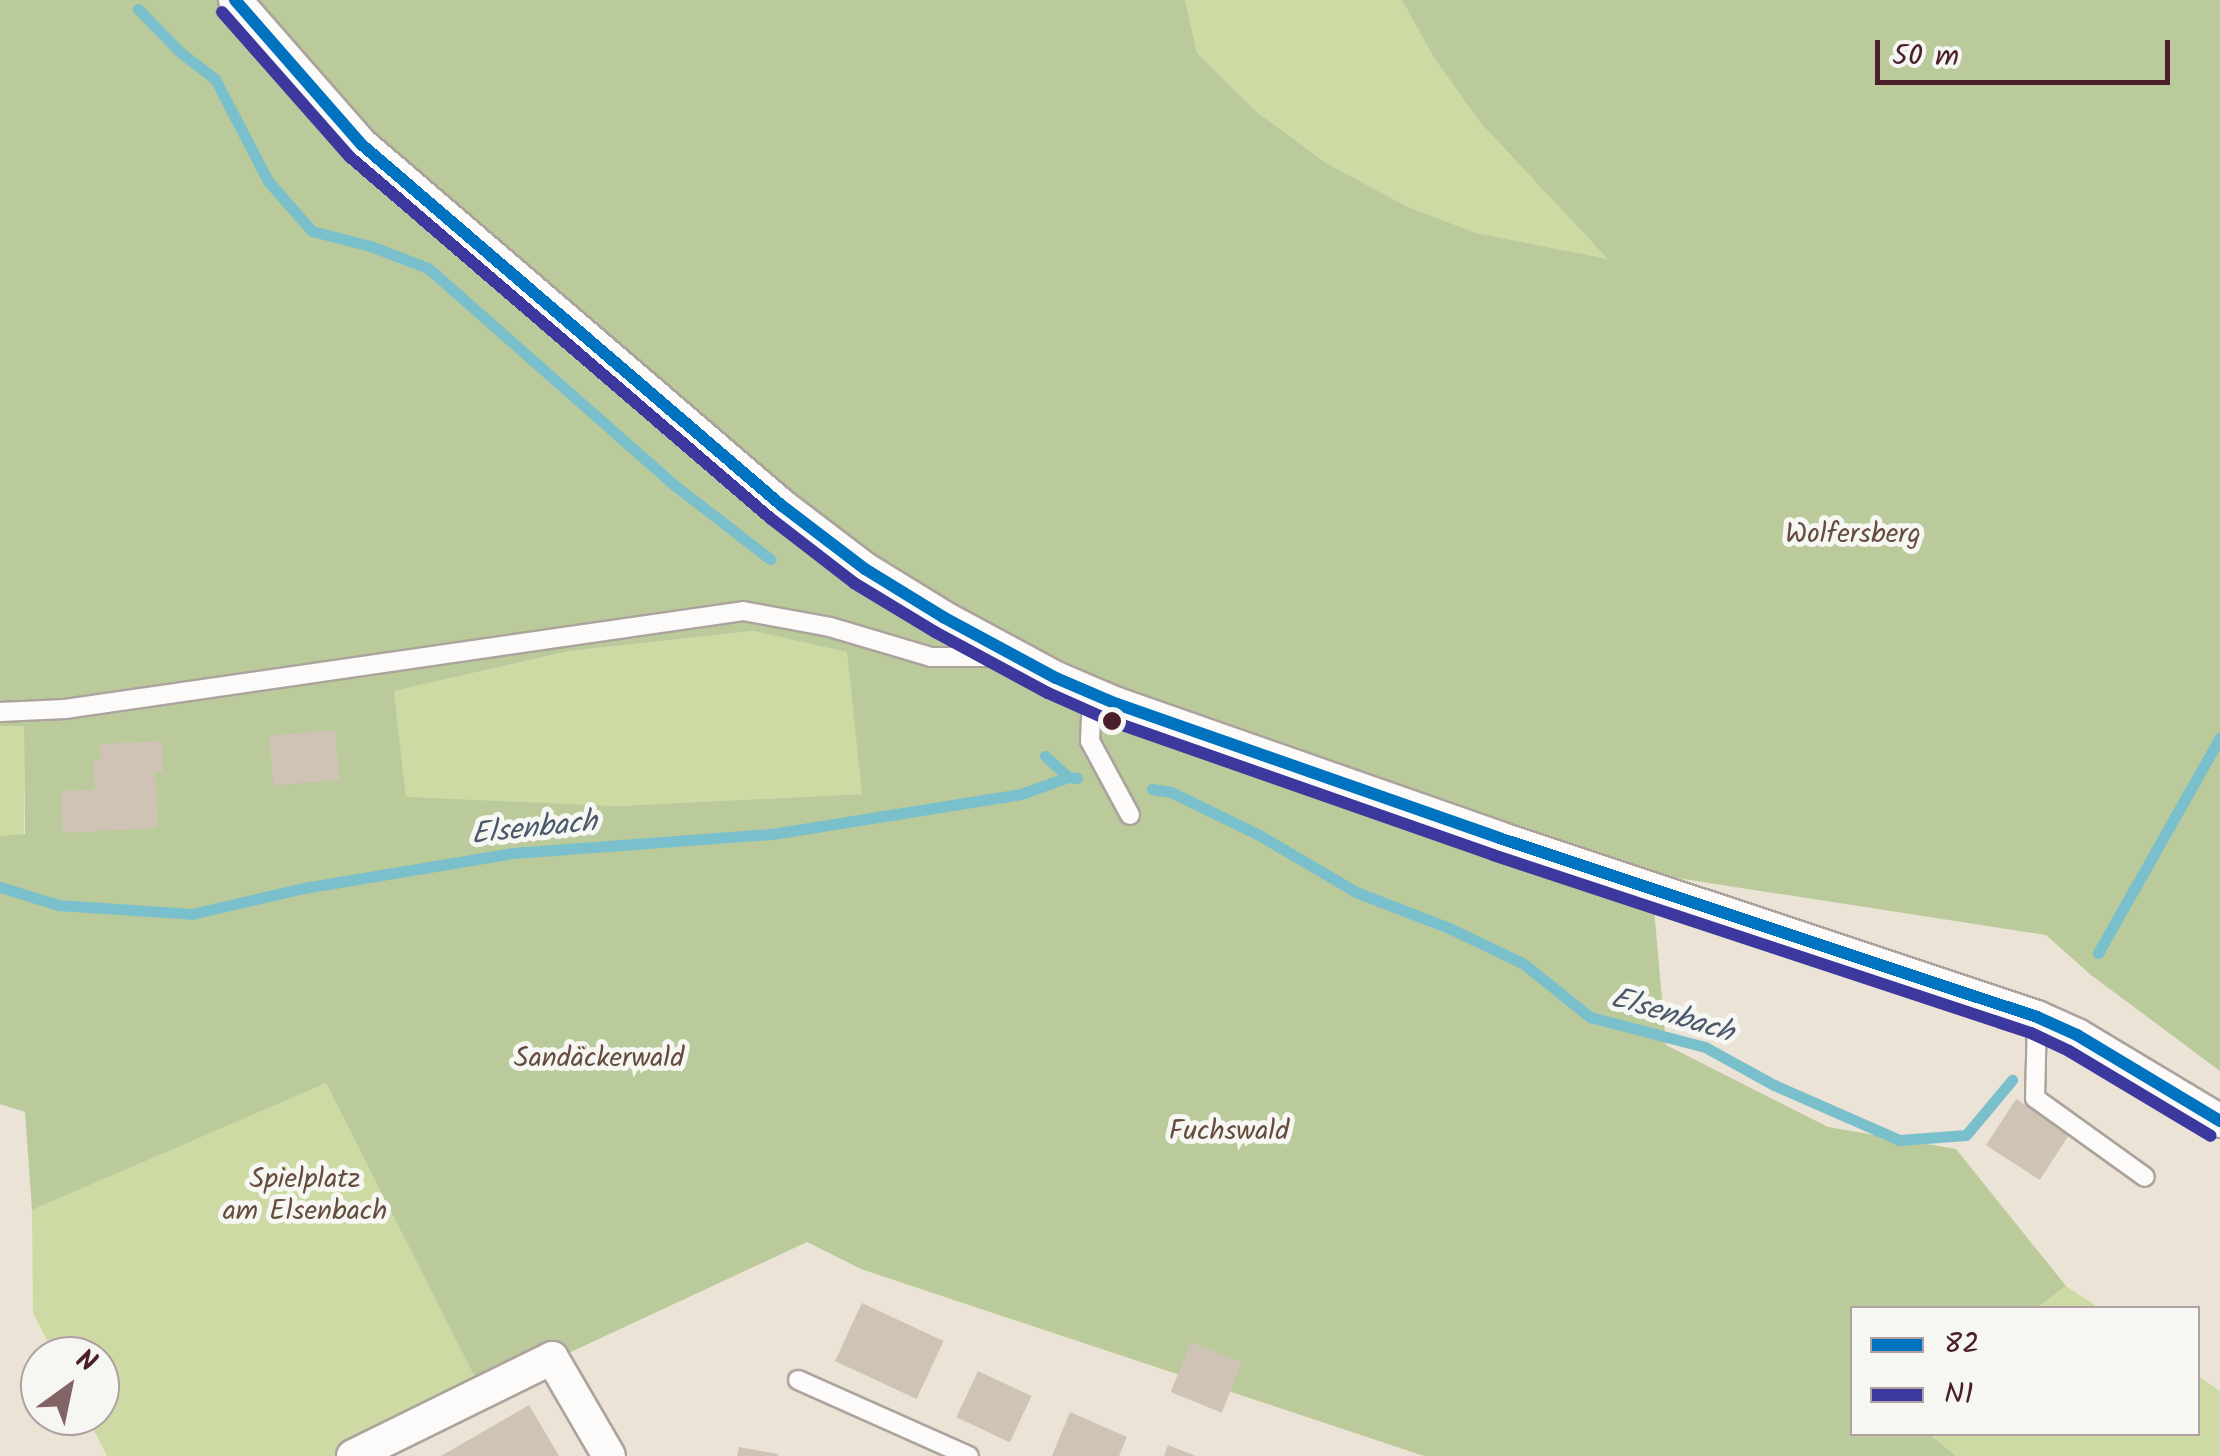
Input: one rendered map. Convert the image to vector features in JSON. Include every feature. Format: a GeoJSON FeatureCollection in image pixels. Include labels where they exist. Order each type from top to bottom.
{"type":"FeatureCollection","features":[{"type":"Feature","properties":{"kind":"street"},"geometry":{"type":"LineString","coordinates":[[235,0],[360,144],[781,505],[865,569],[1016,658],[1092,694],[1499,838],[2037,1017],[2077,1035],[2220,1121]]}},
{"type":"Feature","properties":{"kind":"street"},"geometry":{"type":"LineString","coordinates":[[353,1456],[552,1358],[609,1456]]}},
{"type":"Feature","properties":{"kind":"lane"},"geometry":{"type":"LineString","coordinates":[[0,712],[65,708],[743,611],[830,627],[930,657],[1016,658]]}},
{"type":"Feature","properties":{"kind":"lane"},"geometry":{"type":"LineString","coordinates":[[1092,694],[1090,741],[1130,815]]}},
{"type":"Feature","properties":{"kind":"lane"},"geometry":{"type":"LineString","coordinates":[[2037,1017],[2035,1098],[2145,1177]]}},
{"type":"Feature","properties":{"kind":"lane"},"geometry":{"type":"LineString","coordinates":[[798,1380],[969,1456]]}},
{"type":"Feature","properties":{"kind":"green space"},"geometry":{"type":"Polygon","coordinates":[[[0,0],[1185,0],[1197,53],[1258,113],[1326,163],[1406,206],[1476,233],[1608,259],[1479,121],[1434,58],[1402,0],[2220,0],[2220,1071],[2091,975],[2046,935],[1651,874],[1666,1045],[1828,1127],[1956,1149],[2066,1286],[2040,1306],[1850,1306],[1850,1436],[1931,1436],[1956,1456],[1424,1456],[861,1269],[807,1242],[483,1393],[326,1083],[32,1210],[25,1112],[0,1104],[0,836],[25,834],[24,726],[0,726],[0,0]],[[753,631],[569,651],[394,691],[406,797],[617,806],[862,794],[847,652],[753,631]]]}},
{"type":"Feature","properties":{"kind":"green space"},"geometry":{"type":"Polygon","coordinates":[[[1185,0],[1402,0],[1434,58],[1479,121],[1611,260],[1476,233],[1406,206],[1326,163],[1258,113],[1197,53],[1185,0]]]}},
{"type":"Feature","properties":{"kind":"green space"},"geometry":{"type":"Polygon","coordinates":[[[753,631],[848,652],[862,794],[617,806],[406,798],[394,691],[569,651],[753,631]]]}},
{"type":"Feature","properties":{"kind":"green space"},"geometry":{"type":"Polygon","coordinates":[[[0,726],[24,726],[24,836],[0,836],[0,726]]]}},
{"type":"Feature","properties":{"kind":"green space","name":"Spielplatz am Elsenbach"},"geometry":{"type":"Polygon","coordinates":[[[327,1082],[483,1393],[353,1456],[107,1456],[97,1436],[120,1436],[120,1336],[45,1336],[33,1313],[32,1210],[327,1082]]]}},
{"type":"Feature","properties":{"kind":"green space"},"geometry":{"type":"Polygon","coordinates":[[[2066,1286],[2096,1306],[2040,1306],[2066,1286]]]}},
{"type":"Feature","properties":{"kind":"green space"},"geometry":{"type":"Polygon","coordinates":[[[2200,1377],[2220,1391],[2220,1456],[1956,1456],[1931,1436],[2200,1436],[2200,1377]]]}},
{"type":"Feature","properties":{"kind":"building"},"geometry":{"type":"Polygon","coordinates":[[[335,730],[339,780],[274,786],[269,736],[335,730]]]}},
{"type":"Feature","properties":{"kind":"building"},"geometry":{"type":"Polygon","coordinates":[[[162,741],[163,772],[155,772],[158,828],[63,833],[61,791],[95,790],[93,760],[101,760],[100,744],[162,741]]]}},
{"type":"Feature","properties":{"kind":"building"},"geometry":{"type":"Polygon","coordinates":[[[2016,1099],[2070,1134],[2040,1180],[1986,1145],[2016,1099]]]}},
{"type":"Feature","properties":{"kind":"building"},"geometry":{"type":"Polygon","coordinates":[[[862,1303],[944,1341],[917,1399],[835,1361],[862,1303]]]}},
{"type":"Feature","properties":{"kind":"building"},"geometry":{"type":"Polygon","coordinates":[[[1191,1342],[1242,1363],[1222,1413],[1171,1392],[1191,1342]]]}},
{"type":"Feature","properties":{"kind":"building"},"geometry":{"type":"Polygon","coordinates":[[[978,1371],[1031,1396],[1010,1442],[956,1417],[978,1371]]]}},
{"type":"Feature","properties":{"kind":"building"},"geometry":{"type":"Polygon","coordinates":[[[529,1405],[559,1456],[441,1456],[529,1405]]]}},
{"type":"Feature","properties":{"kind":"building"},"geometry":{"type":"Polygon","coordinates":[[[1070,1412],[1127,1437],[1119,1456],[1052,1456],[1070,1412]]]}},
{"type":"Feature","properties":{"kind":"building"},"geometry":{"type":"Polygon","coordinates":[[[1168,1445],[1196,1456],[1164,1456],[1168,1445]]]}},
{"type":"Feature","properties":{"kind":"building"},"geometry":{"type":"Polygon","coordinates":[[[739,1447],[778,1454],[778,1456],[737,1456],[739,1447]]]}},
{"type":"Feature","properties":{"kind":"waterway"},"geometry":{"type":"LineString","coordinates":[[138,9],[180,52],[215,79],[268,181],[312,231],[370,246],[428,268],[673,484],[770,559]]}},
{"type":"Feature","properties":{"kind":"waterway"},"geometry":{"type":"LineString","coordinates":[[2098,953],[2220,737]]}},
{"type":"Feature","properties":{"kind":"waterway"},"geometry":{"type":"LineString","coordinates":[[1045,756],[1068,777]]}},
{"type":"Feature","properties":{"kind":"waterway","name":"Elsenbach"},"geometry":{"type":"LineString","coordinates":[[0,887],[58,905],[192,914],[304,888],[513,853],[772,834],[1021,794],[1068,777],[1077,778]]}},
{"type":"Feature","properties":{"kind":"waterway","name":"Elsenbach"},"geometry":{"type":"LineString","coordinates":[[1152,789],[1171,792],[1259,835],[1356,892],[1449,928],[1524,964],[1590,1017],[1705,1047],[1774,1085],[1899,1140],[1966,1135],[2012,1080]]}},
{"type":"Feature","properties":{"kind":"transit line","name":"82"},"geometry":{"type":"LineString","coordinates":[[235,0],[361,144],[781,505],[865,569],[943,617],[1056,678],[1117,704],[1499,838],[2037,1017],[2077,1035],[2220,1121]]}},
{"type":"Feature","properties":{"kind":"transit line","name":"N1"},"geometry":{"type":"LineString","coordinates":[[222,12],[350,157],[770,518],[854,583],[935,632],[1048,693],[1111,721],[1493,855],[2031,1033],[2069,1051],[2211,1136]]}},
{"type":"Feature","properties":{"kind":"park label","name":"Wolfersberg"},"geometry":{"type":"Point","coordinates":[1853,535]}},
{"type":"Feature","properties":{"kind":"park label","name":"Sandäckerwald"},"geometry":{"type":"Point","coordinates":[599,1059]}},
{"type":"Feature","properties":{"kind":"park label","name":"Fuchswald"},"geometry":{"type":"Point","coordinates":[1229,1132]}}]}
